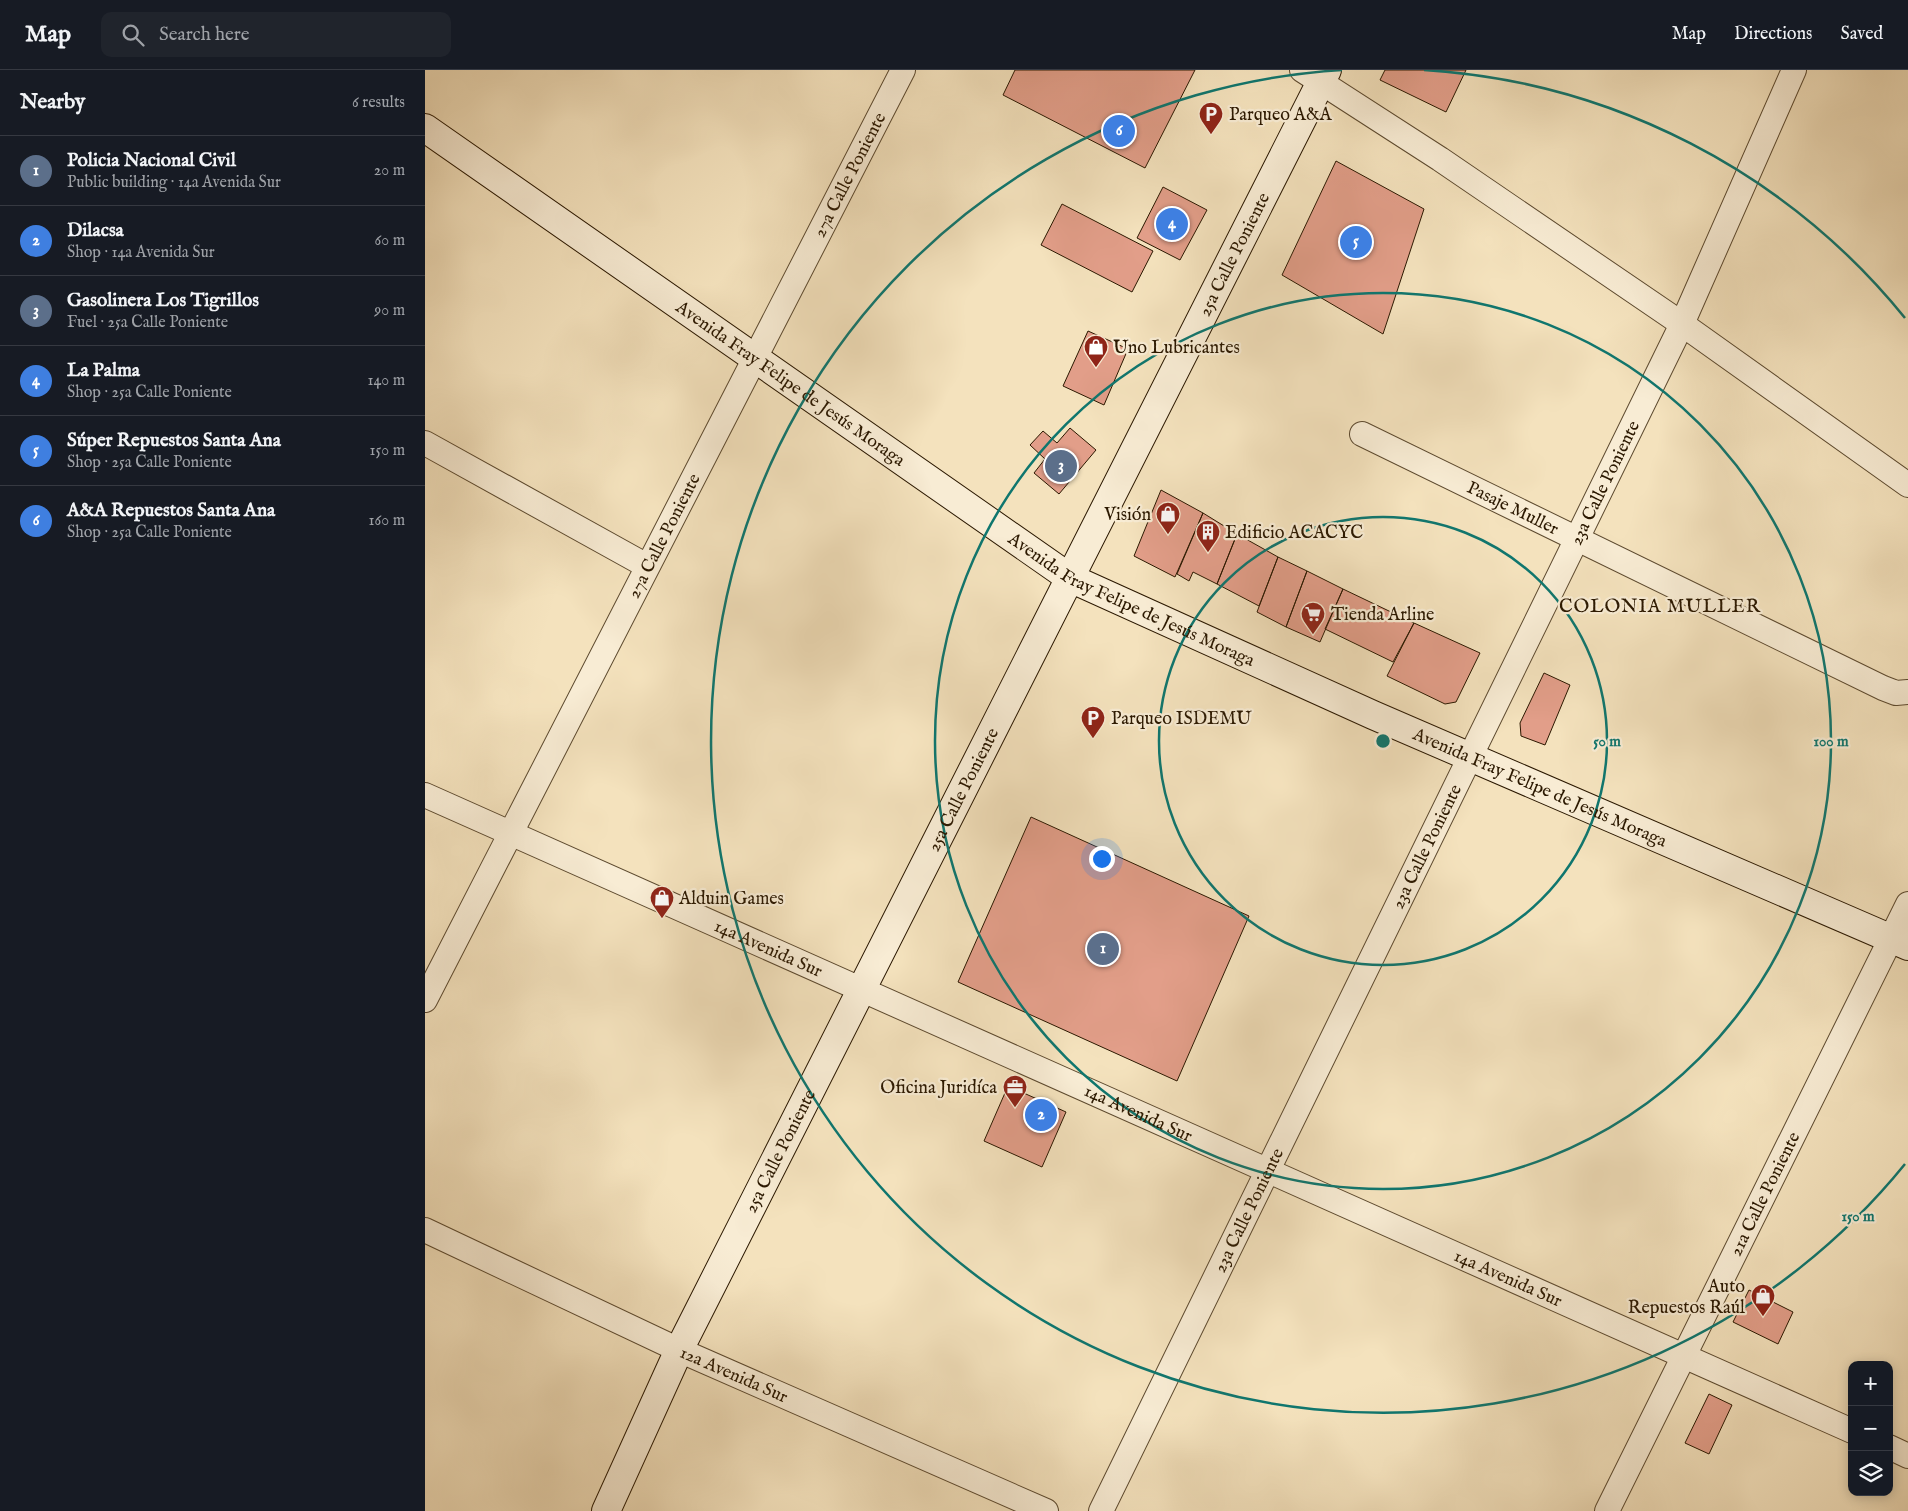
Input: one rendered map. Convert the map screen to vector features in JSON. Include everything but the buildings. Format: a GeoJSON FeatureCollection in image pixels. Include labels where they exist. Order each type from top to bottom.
{"type":"FeatureCollection","features":[{"type":"Feature","properties":{"kind":"street","name":"27a Calle Poniente"},"geometry":{"type":"LineString","coordinates":[[425,1000],[903,70]]}},
{"type":"Feature","properties":{"kind":"street","name":"23a Calle Poniente"},"geometry":{"type":"LineString","coordinates":[[1101,1511],[1683,324],[1794,70]]}},
{"type":"Feature","properties":{"kind":"street"},"geometry":{"type":"LineString","coordinates":[[1316,74],[1683,324],[1908,485]]}},
{"type":"Feature","properties":{"kind":"street","name":"25a Calle Poniente"},"geometry":{"type":"LineString","coordinates":[[606,1511],[679,1350],[1070,578],[1316,74]]}},
{"type":"Feature","properties":{"kind":"street","name":"Avenida Fray Felipe de Jesús Moraga"},"geometry":{"type":"LineString","coordinates":[[425,128],[1070,578],[1471,758],[1900,943]]}},
{"type":"Feature","properties":{"kind":"street","name":"Pasaje Muller"},"geometry":{"type":"LineString","coordinates":[[1362,434],[1883,688],[1896,693],[1908,692]]}},
{"type":"Feature","properties":{"kind":"street"},"geometry":{"type":"LineString","coordinates":[[425,443],[647,566]]}},
{"type":"Feature","properties":{"kind":"street","name":"14a Avenida Sur"},"geometry":{"type":"LineString","coordinates":[[425,795],[1848,1428]]}},
{"type":"Feature","properties":{"kind":"street","name":"21a Calle Poniente"},"geometry":{"type":"LineString","coordinates":[[1607,1511],[1683,1355],[1900,943],[1908,904]]}},
{"type":"Feature","properties":{"kind":"street","name":"12a Avenida Sur"},"geometry":{"type":"LineString","coordinates":[[425,1230],[679,1350],[1045,1511]]}},
{"type":"Feature","properties":{"kind":"street"},"geometry":{"type":"LineString","coordinates":[[1893,1449],[1908,1456]]}},
{"type":"Feature","properties":{"kind":"place","name":"A&A Repuestos Santa Ana"},"geometry":{"type":"Point","coordinates":[1119,131]}},
{"type":"Feature","properties":{"kind":"place","name":"Parqueo A&A"},"geometry":{"type":"Point","coordinates":[1211,135]}},
{"type":"Feature","properties":{"kind":"place","name":"La Palma"},"geometry":{"type":"Point","coordinates":[1172,224]}},
{"type":"Feature","properties":{"kind":"place","name":"Súper Repuestos Santa Ana"},"geometry":{"type":"Point","coordinates":[1356,242]}},
{"type":"Feature","properties":{"kind":"place","name":"Uno Lubricantes"},"geometry":{"type":"Point","coordinates":[1096,368]}},
{"type":"Feature","properties":{"kind":"place","name":"Gasolinera Los Tigrillos"},"geometry":{"type":"Point","coordinates":[1061,466]}},
{"type":"Feature","properties":{"kind":"place","name":"Visión"},"geometry":{"type":"Point","coordinates":[1168,535]}},
{"type":"Feature","properties":{"kind":"place","name":"Edificio ACACYC"},"geometry":{"type":"Point","coordinates":[1208,553]}},
{"type":"Feature","properties":{"kind":"place","name":"Tienda Arline"},"geometry":{"type":"Point","coordinates":[1313,635]}},
{"type":"Feature","properties":{"kind":"place","name":"Parqueo ISDEMU"},"geometry":{"type":"Point","coordinates":[1093,739]}},
{"type":"Feature","properties":{"kind":"place","name":"Alduin Games"},"geometry":{"type":"Point","coordinates":[662,919]}},
{"type":"Feature","properties":{"kind":"place","name":"Policia Nacional Civil"},"geometry":{"type":"Point","coordinates":[1103,949]}},
{"type":"Feature","properties":{"kind":"place","name":"Oficina Juridíca"},"geometry":{"type":"Point","coordinates":[1015,1108]}},
{"type":"Feature","properties":{"kind":"place","name":"Dilacsa"},"geometry":{"type":"Point","coordinates":[1041,1115]}},
{"type":"Feature","properties":{"kind":"place","name":"Auto Repuestos Raúl"},"geometry":{"type":"Point","coordinates":[1763,1317]}},
{"type":"Feature","properties":{"kind":"district","name":"COLONIA MULLER"},"geometry":{"type":"Point","coordinates":[1660,605]}}]}
